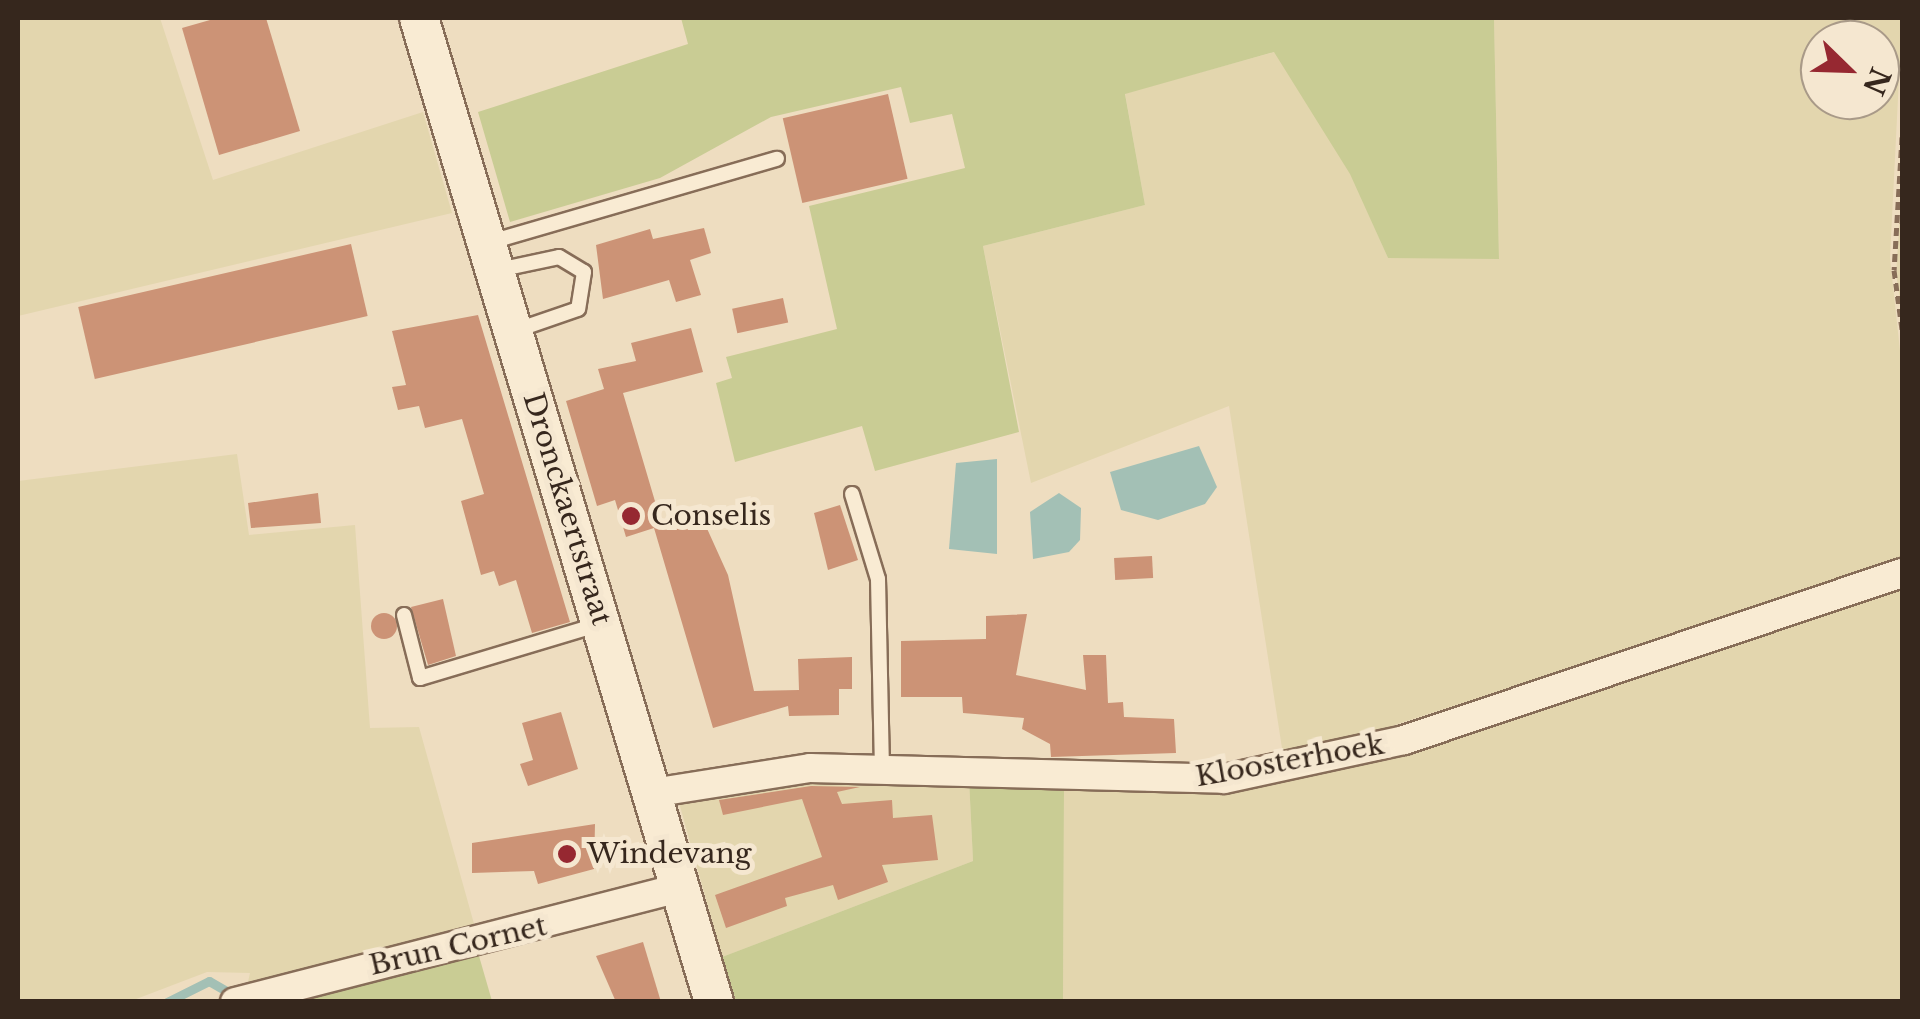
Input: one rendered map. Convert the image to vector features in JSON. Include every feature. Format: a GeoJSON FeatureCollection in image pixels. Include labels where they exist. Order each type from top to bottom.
{"type":"FeatureCollection","features":[{"type":"Feature","properties":{"kind":"main road","name":"Dronckaertstraat"},"geometry":{"type":"LineString","coordinates":[[419,18],[714,1002]]}},
{"type":"Feature","properties":{"kind":"street","name":"Kloosterhoek"},"geometry":{"type":"LineString","coordinates":[[652,793],[810,768],[882,768],[1146,783],[1310,762],[1902,573]]}},
{"type":"Feature","properties":{"kind":"street","name":"Brun Cornet"},"geometry":{"type":"LineString","coordinates":[[236,1002],[680,888]]}},
{"type":"Feature","properties":{"kind":"lane"},"geometry":{"type":"LineString","coordinates":[[490,257],[777,160]]}},
{"type":"Feature","properties":{"kind":"lane"},"geometry":{"type":"LineString","coordinates":[[490,257],[560,257],[584,272],[578,308],[513,332]]}},
{"type":"Feature","properties":{"kind":"lane"},"geometry":{"type":"LineString","coordinates":[[852,494],[878,579],[882,768]]}},
{"type":"Feature","properties":{"kind":"lane"},"geometry":{"type":"LineString","coordinates":[[404,615],[420,678],[601,624]]}},
{"type":"Feature","properties":{"kind":"path"},"geometry":{"type":"LineString","coordinates":[[1902,137],[1894,270],[1902,329]]}},
{"type":"Feature","properties":{"kind":"shaded area"},"geometry":{"type":"Polygon","coordinates":[[[18,18],[160,18],[213,180],[423,112],[452,213],[18,316],[18,18]]]}},
{"type":"Feature","properties":{"kind":"shaded area"},"geometry":{"type":"Polygon","coordinates":[[[1494,18],[1902,18],[1900,58],[1900,20],[1800,20],[1800,120],[1897,120],[1890,258],[1902,369],[1902,560],[1284,761],[1229,406],[1031,483],[983,246],[1145,205],[1125,93],[1275,52],[1351,174],[1388,258],[1499,258],[1494,18]]]}},
{"type":"Feature","properties":{"kind":"shaded area"},"geometry":{"type":"Polygon","coordinates":[[[1902,186],[1902,314],[1896,273],[1902,186]]]}},
{"type":"Feature","properties":{"kind":"shaded area"},"geometry":{"type":"Polygon","coordinates":[[[1199,446],[1217,487],[1205,504],[1158,520],[1121,510],[1110,472],[1199,446]]]}},
{"type":"Feature","properties":{"kind":"shaded area"},"geometry":{"type":"Polygon","coordinates":[[[237,454],[249,535],[355,525],[370,728],[419,727],[478,938],[246,991],[250,973],[207,972],[131,1001],[18,1001],[18,481],[237,454]]]}},
{"type":"Feature","properties":{"kind":"shaded area"},"geometry":{"type":"Polygon","coordinates":[[[997,459],[997,554],[949,549],[956,463],[997,459]]]}},
{"type":"Feature","properties":{"kind":"shaded area"},"geometry":{"type":"Polygon","coordinates":[[[1059,493],[1081,508],[1080,540],[1069,552],[1033,559],[1030,512],[1059,493]]]}},
{"type":"Feature","properties":{"kind":"shaded area"},"geometry":{"type":"Polygon","coordinates":[[[1902,584],[1902,1001],[1063,1002],[1064,790],[1237,791],[1393,756],[1902,584]]]}},
{"type":"Feature","properties":{"kind":"shaded area"},"geometry":{"type":"Polygon","coordinates":[[[804,775],[969,779],[973,861],[722,957],[678,799],[804,775]]]}},
{"type":"Feature","properties":{"kind":"green space"},"geometry":{"type":"Polygon","coordinates":[[[681,18],[1494,18],[1499,259],[1388,258],[1350,174],[1274,52],[1125,94],[1145,205],[983,246],[1019,432],[875,471],[862,426],[735,462],[716,383],[732,378],[726,357],[837,329],[809,206],[965,168],[952,114],[910,123],[901,87],[771,117],[660,178],[510,222],[478,112],[688,44],[681,18]]]}},
{"type":"Feature","properties":{"kind":"green space"},"geometry":{"type":"Polygon","coordinates":[[[969,779],[1064,790],[1063,1001],[736,1001],[722,957],[973,861],[969,779]]]}},
{"type":"Feature","properties":{"kind":"green space"},"geometry":{"type":"Polygon","coordinates":[[[479,956],[492,1001],[267,1002],[281,995],[479,956]]]}},
{"type":"Feature","properties":{"kind":"building"},"geometry":{"type":"Polygon","coordinates":[[[217,18],[266,18],[300,131],[219,155],[182,28],[217,18]]]}},
{"type":"Feature","properties":{"kind":"building"},"geometry":{"type":"Polygon","coordinates":[[[888,94],[908,179],[802,203],[783,118],[888,94]]]}},
{"type":"Feature","properties":{"kind":"building"},"geometry":{"type":"Polygon","coordinates":[[[704,228],[711,253],[690,260],[701,295],[676,302],[669,280],[603,299],[596,245],[650,229],[653,239],[704,228]]]}},
{"type":"Feature","properties":{"kind":"building"},"geometry":{"type":"Polygon","coordinates":[[[351,244],[368,316],[95,379],[78,307],[351,244]]]}},
{"type":"Feature","properties":{"kind":"building"},"geometry":{"type":"Polygon","coordinates":[[[783,298],[788,322],[737,333],[732,309],[783,298]]]}},
{"type":"Feature","properties":{"kind":"building"},"geometry":{"type":"Polygon","coordinates":[[[478,315],[570,622],[532,633],[516,580],[499,586],[494,571],[481,575],[461,501],[484,494],[462,419],[425,428],[419,406],[398,410],[392,387],[406,385],[392,331],[478,315]]]}},
{"type":"Feature","properties":{"kind":"building"},"geometry":{"type":"Polygon","coordinates":[[[691,328],[703,372],[623,393],[662,525],[700,513],[728,575],[754,691],[799,690],[798,659],[852,657],[852,689],[839,689],[839,715],[789,716],[788,706],[713,728],[654,528],[626,537],[615,500],[597,506],[566,401],[604,389],[598,369],[636,361],[631,343],[691,328]]]}},
{"type":"Feature","properties":{"kind":"building"},"geometry":{"type":"Polygon","coordinates":[[[318,493],[321,523],[251,528],[248,503],[318,493]]]}},
{"type":"Feature","properties":{"kind":"building"},"geometry":{"type":"Polygon","coordinates":[[[840,505],[858,560],[828,570],[814,513],[840,505]]]}},
{"type":"Feature","properties":{"kind":"building"},"geometry":{"type":"Polygon","coordinates":[[[1152,556],[1153,578],[1115,580],[1114,558],[1152,556]]]}},
{"type":"Feature","properties":{"kind":"building"},"geometry":{"type":"Polygon","coordinates":[[[443,599],[456,656],[428,665],[411,607],[443,599]]]}},
{"type":"Feature","properties":{"kind":"building"},"geometry":{"type":"Polygon","coordinates":[[[384,613],[394,616],[394,636],[384,639],[374,636],[371,626],[374,616],[384,613]]]}},
{"type":"Feature","properties":{"kind":"building"},"geometry":{"type":"Polygon","coordinates":[[[1027,614],[1016,675],[1086,690],[1083,655],[1106,655],[1108,703],[1123,702],[1124,717],[1174,719],[1176,753],[1051,757],[1050,744],[1022,729],[1024,718],[963,713],[962,697],[901,697],[901,641],[986,639],[986,616],[1027,614]]]}},
{"type":"Feature","properties":{"kind":"building"},"geometry":{"type":"Polygon","coordinates":[[[561,712],[578,769],[528,786],[520,764],[533,760],[522,723],[561,712]]]}},
{"type":"Feature","properties":{"kind":"building"},"geometry":{"type":"Polygon","coordinates":[[[811,786],[860,787],[837,792],[842,804],[892,800],[893,818],[932,815],[938,860],[882,865],[888,882],[838,900],[833,885],[785,898],[787,906],[726,928],[715,895],[822,857],[802,799],[723,815],[719,800],[811,786]]]}},
{"type":"Feature","properties":{"kind":"building"},"geometry":{"type":"Polygon","coordinates":[[[595,824],[594,869],[538,884],[534,871],[472,873],[472,843],[595,824]]]}},
{"type":"Feature","properties":{"kind":"building"},"geometry":{"type":"Polygon","coordinates":[[[643,942],[661,1002],[616,1002],[596,956],[643,942]]]}},
{"type":"Feature","properties":{"kind":"waterway"},"geometry":{"type":"LineString","coordinates":[[167,1002],[209,981],[228,992]]}},
{"type":"Feature","properties":{"kind":"place","name":"Conselis"},"geometry":{"type":"Point","coordinates":[631,516]}},
{"type":"Feature","properties":{"kind":"place","name":"Windevang"},"geometry":{"type":"Point","coordinates":[567,854]}}]}
